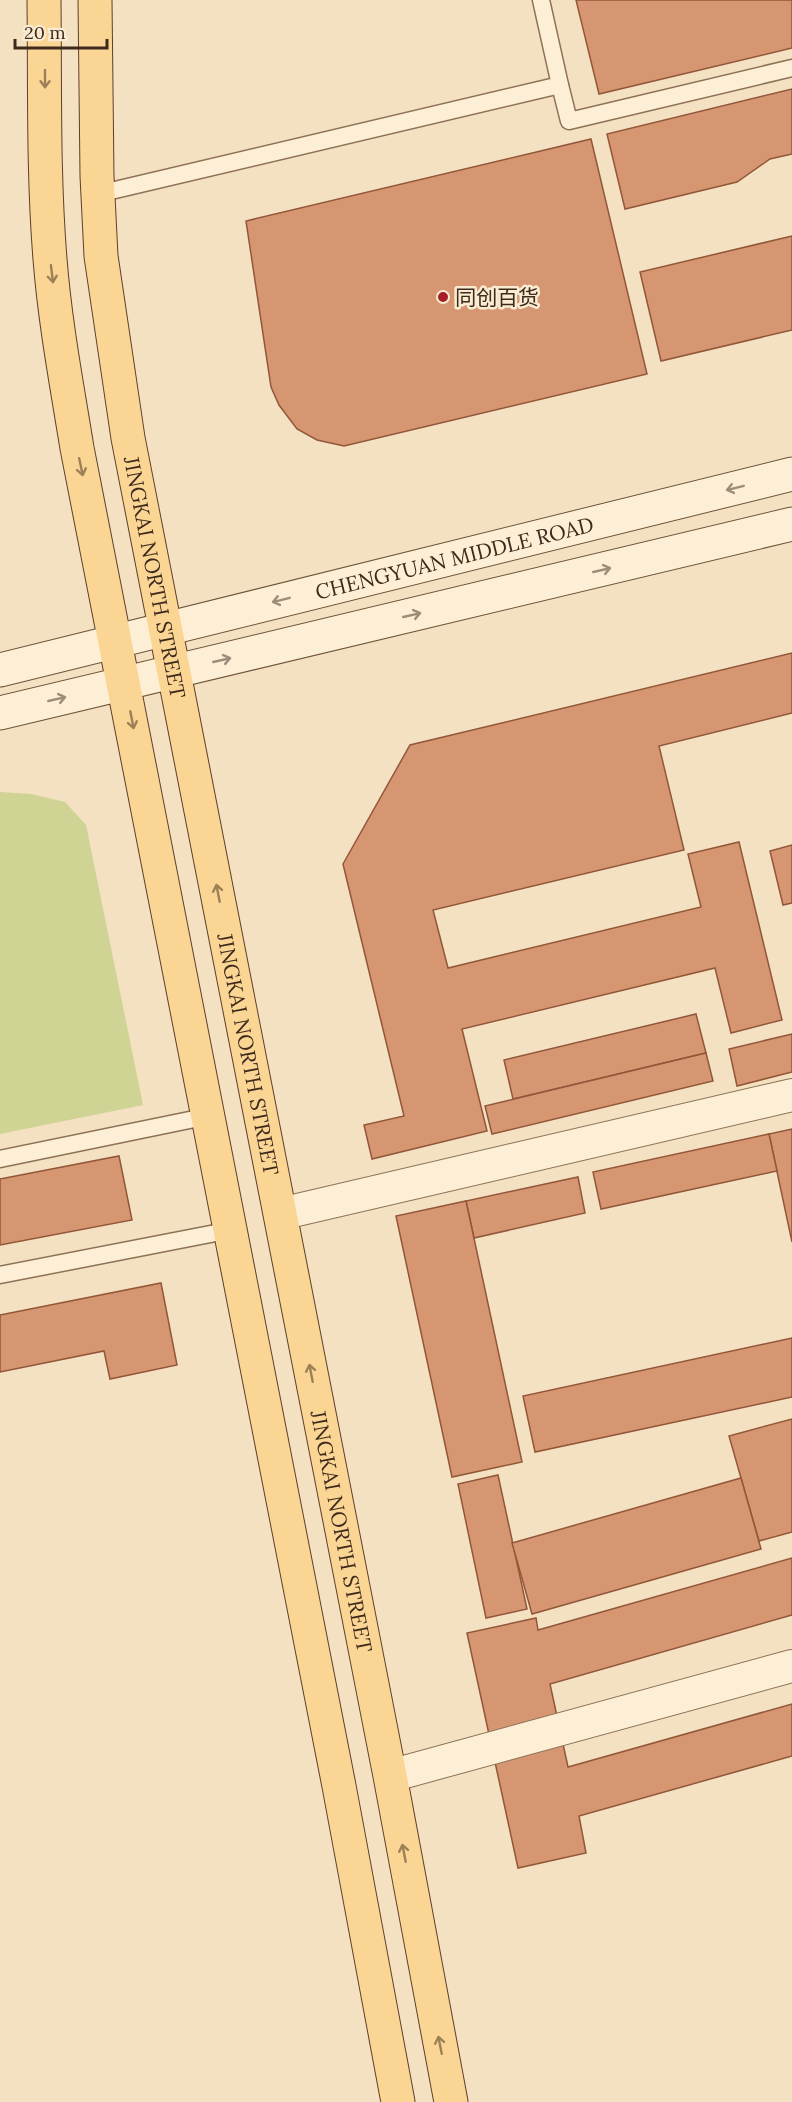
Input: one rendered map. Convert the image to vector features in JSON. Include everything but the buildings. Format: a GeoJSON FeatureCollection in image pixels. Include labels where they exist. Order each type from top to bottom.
{"type":"FeatureCollection","features":[{"type":"Feature","properties":{"kind":"main road"},"geometry":{"type":"LineString","coordinates":[[44,0],[46,178],[50,260],[77,448],[209,1116],[398,2102]]}},
{"type":"Feature","properties":{"kind":"main road","name":"JINGKAI NORTH STREET"},"geometry":{"type":"LineString","coordinates":[[95,0],[101,256],[114,356],[128,438],[390,1776],[451,2102]]}},
{"type":"Feature","properties":{"kind":"main road","name":"CHENGYUAN MIDDLE ROAD"},"geometry":{"type":"LineString","coordinates":[[0,670],[792,474]]}},
{"type":"Feature","properties":{"kind":"main road"},"geometry":{"type":"LineString","coordinates":[[0,713],[792,524]]}},
{"type":"Feature","properties":{"kind":"street"},"geometry":{"type":"LineString","coordinates":[[280,1214],[792,1095]]}},
{"type":"Feature","properties":{"kind":"street"},"geometry":{"type":"LineString","coordinates":[[390,1776],[792,1666]]}},
{"type":"Feature","properties":{"kind":"lane"},"geometry":{"type":"LineString","coordinates":[[541,0],[569,121],[792,68]]}},
{"type":"Feature","properties":{"kind":"lane"},"geometry":{"type":"LineString","coordinates":[[98,194],[560,85]]}},
{"type":"Feature","properties":{"kind":"lane"},"geometry":{"type":"LineString","coordinates":[[0,1158],[209,1116]]}},
{"type":"Feature","properties":{"kind":"lane"},"geometry":{"type":"LineString","coordinates":[[0,1275],[231,1230]]}},
{"type":"Feature","properties":{"kind":"green space"},"geometry":{"type":"Polygon","coordinates":[[[0,792],[31,794],[65,802],[86,825],[143,1105],[0,1134],[0,792]]]}},
{"type":"Feature","properties":{"kind":"place","name":"同创百货"},"geometry":{"type":"Point","coordinates":[443,297]}}]}
